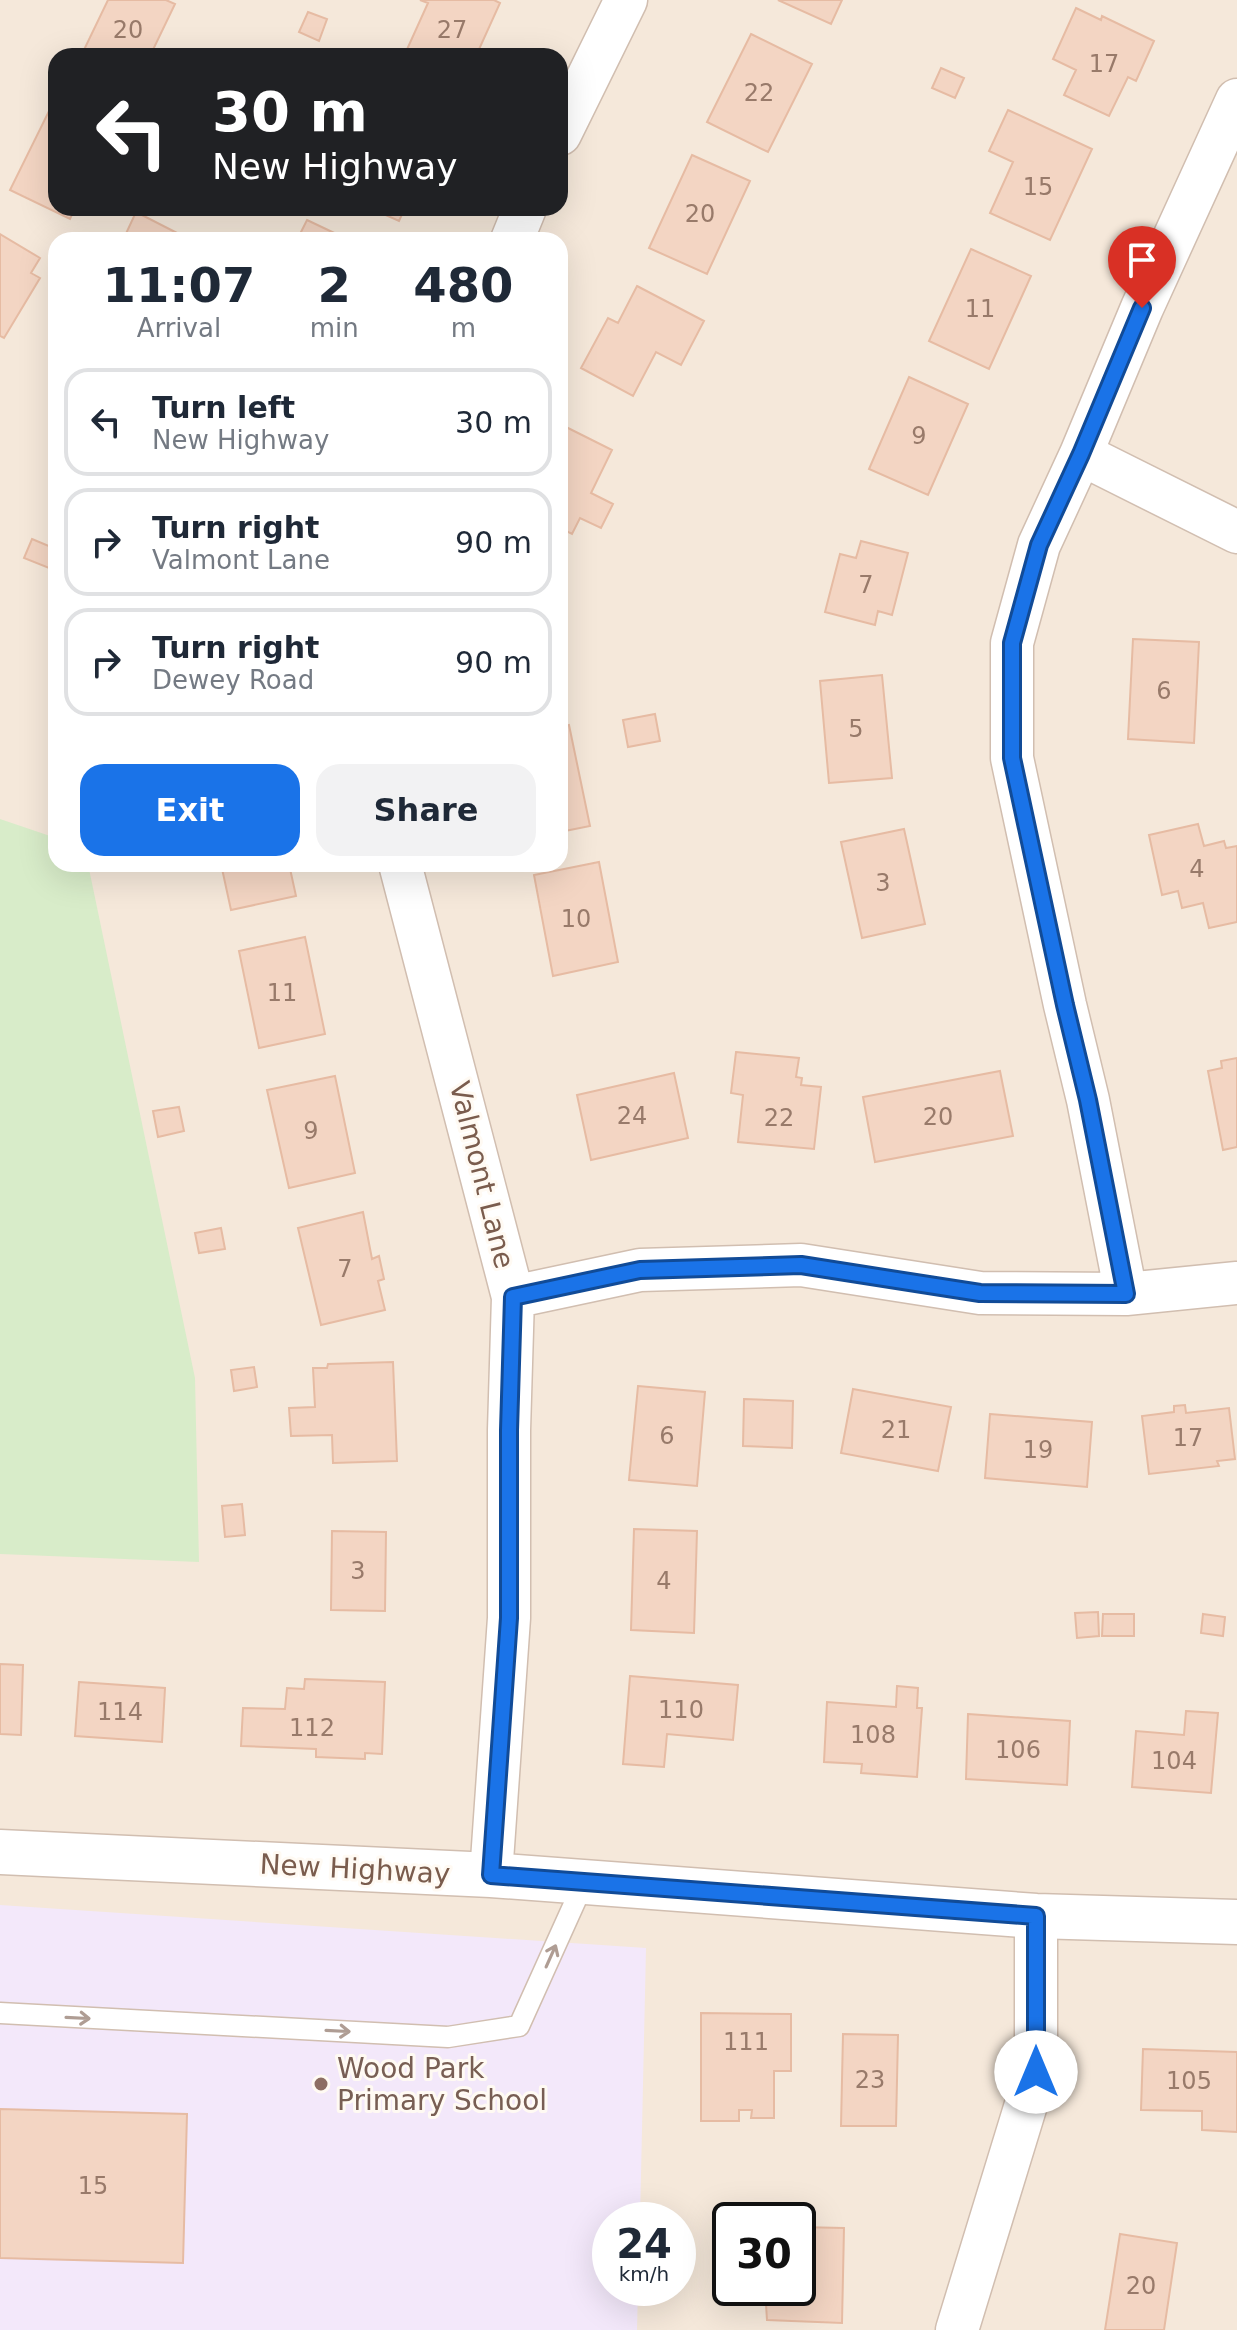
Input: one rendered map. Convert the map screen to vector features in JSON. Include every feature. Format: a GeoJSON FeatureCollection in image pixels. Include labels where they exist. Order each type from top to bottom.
{"type":"FeatureCollection","features":[{"type":"Feature","properties":{"kind":"street"},"geometry":{"type":"LineString","coordinates":[[568,118],[626,0]]}},
{"type":"Feature","properties":{"kind":"street"},"geometry":{"type":"LineString","coordinates":[[1126,1294],[1088,1100],[1012,758],[1012,643],[1039,545],[1237,100]]}},
{"type":"Feature","properties":{"kind":"street"},"geometry":{"type":"LineString","coordinates":[[1081,454],[1237,532]]}},
{"type":"Feature","properties":{"kind":"street","name":"Valmont Lane"},"geometry":{"type":"LineString","coordinates":[[402,872],[513,1297],[509,1618],[491,1875]]}},
{"type":"Feature","properties":{"kind":"street"},"geometry":{"type":"LineString","coordinates":[[513,1297],[640,1270],[801,1265],[980,1293],[1126,1294],[1237,1283]]}},
{"type":"Feature","properties":{"kind":"street","name":"New Highway"},"geometry":{"type":"LineString","coordinates":[[0,1852],[491,1875],[1036,1916],[1237,1922]]}},
{"type":"Feature","properties":{"kind":"street"},"geometry":{"type":"LineString","coordinates":[[957,2330],[1036,2072],[1036,1916]]}},
{"type":"Feature","properties":{"kind":"lane"},"geometry":{"type":"LineString","coordinates":[[0,2013],[448,2037],[519,2026],[584,1882]]}},
{"type":"Feature","properties":{"kind":"shaded area"},"geometry":{"type":"Polygon","coordinates":[[[0,0],[1237,0],[1237,2330],[0,2330],[0,0]]]}},
{"type":"Feature","properties":{"kind":"shaded area","name":"Wood Park Primary School"},"geometry":{"type":"Polygon","coordinates":[[[0,1905],[646,1948],[640,2202],[592,2202],[592,2306],[638,2306],[637,2330],[0,2330],[0,1905]]]}},
{"type":"Feature","properties":{"kind":"green space"},"geometry":{"type":"Polygon","coordinates":[[[0,819],[48,835],[48,872],[90,872],[195,1378],[199,1562],[0,1554],[0,819]]]}},
{"type":"Feature","properties":{"kind":"building"},"geometry":{"type":"Polygon","coordinates":[[[108,0],[166,0],[175,4],[154,48],[85,48],[108,0]]]}},
{"type":"Feature","properties":{"kind":"building"},"geometry":{"type":"Polygon","coordinates":[[[420,0],[494,0],[500,3],[480,48],[408,48],[428,3],[420,0]]]}},
{"type":"Feature","properties":{"kind":"building"},"geometry":{"type":"Polygon","coordinates":[[[778,0],[842,0],[831,24],[778,0]]]}},
{"type":"Feature","properties":{"kind":"building"},"geometry":{"type":"Polygon","coordinates":[[[1076,8],[1101,20],[1102,16],[1154,41],[1136,81],[1128,77],[1109,116],[1064,95],[1076,70],[1053,59],[1076,8]]]}},
{"type":"Feature","properties":{"kind":"building"},"geometry":{"type":"Polygon","coordinates":[[[308,12],[327,19],[319,41],[299,32],[308,12]]]}},
{"type":"Feature","properties":{"kind":"building"},"geometry":{"type":"Polygon","coordinates":[[[751,34],[812,64],[768,152],[707,122],[751,34]]]}},
{"type":"Feature","properties":{"kind":"building"},"geometry":{"type":"Polygon","coordinates":[[[941,68],[964,78],[955,98],[932,88],[941,68]]]}},
{"type":"Feature","properties":{"kind":"building"},"geometry":{"type":"Polygon","coordinates":[[[1008,110],[1092,149],[1050,240],[990,213],[1013,162],[989,151],[1008,110]]]}},
{"type":"Feature","properties":{"kind":"building"},"geometry":{"type":"Polygon","coordinates":[[[48,113],[48,208],[10,190],[48,113]]]}},
{"type":"Feature","properties":{"kind":"building"},"geometry":{"type":"Polygon","coordinates":[[[692,155],[750,181],[707,274],[649,248],[692,155]]]}},
{"type":"Feature","properties":{"kind":"building"},"geometry":{"type":"Polygon","coordinates":[[[134,216],[144,216],[175,232],[127,232],[134,216]]]}},
{"type":"Feature","properties":{"kind":"building"},"geometry":{"type":"Polygon","coordinates":[[[307,220],[332,232],[301,232],[307,220]]]}},
{"type":"Feature","properties":{"kind":"building"},"geometry":{"type":"Polygon","coordinates":[[[0,234],[40,258],[31,273],[40,278],[4,338],[0,336],[0,234]]]}},
{"type":"Feature","properties":{"kind":"building"},"geometry":{"type":"Polygon","coordinates":[[[971,249],[1031,276],[989,369],[929,341],[971,249]]]}},
{"type":"Feature","properties":{"kind":"building"},"geometry":{"type":"Polygon","coordinates":[[[637,286],[704,321],[681,365],[656,352],[633,396],[581,368],[608,318],[618,323],[637,286]]]}},
{"type":"Feature","properties":{"kind":"building"},"geometry":{"type":"Polygon","coordinates":[[[909,377],[968,404],[928,495],[869,469],[909,377]]]}},
{"type":"Feature","properties":{"kind":"building"},"geometry":{"type":"Polygon","coordinates":[[[568,428],[612,450],[591,493],[613,504],[601,528],[580,518],[572,534],[568,532],[568,428]]]}},
{"type":"Feature","properties":{"kind":"building"},"geometry":{"type":"Polygon","coordinates":[[[32,539],[48,546],[48,568],[24,558],[32,539]]]}},
{"type":"Feature","properties":{"kind":"building"},"geometry":{"type":"Polygon","coordinates":[[[861,541],[908,553],[892,615],[878,611],[875,625],[825,612],[840,554],[856,558],[861,541]]]}},
{"type":"Feature","properties":{"kind":"building"},"geometry":{"type":"Polygon","coordinates":[[[1133,639],[1199,642],[1194,743],[1128,739],[1133,639]]]}},
{"type":"Feature","properties":{"kind":"building"},"geometry":{"type":"Polygon","coordinates":[[[882,675],[892,778],[829,783],[820,681],[882,675]]]}},
{"type":"Feature","properties":{"kind":"building"},"geometry":{"type":"Polygon","coordinates":[[[655,714],[660,741],[628,747],[623,720],[655,714]]]}},
{"type":"Feature","properties":{"kind":"building"},"geometry":{"type":"Polygon","coordinates":[[[568,725],[590,826],[568,830],[568,725]]]}},
{"type":"Feature","properties":{"kind":"building"},"geometry":{"type":"Polygon","coordinates":[[[1198,824],[1204,846],[1224,841],[1226,848],[1237,846],[1237,922],[1209,928],[1203,903],[1182,908],[1178,891],[1162,895],[1149,835],[1198,824]]]}},
{"type":"Feature","properties":{"kind":"building"},"geometry":{"type":"Polygon","coordinates":[[[904,829],[925,924],[862,938],[841,842],[904,829]]]}},
{"type":"Feature","properties":{"kind":"building"},"geometry":{"type":"Polygon","coordinates":[[[599,862],[618,962],[553,976],[534,875],[568,872],[568,868],[599,862]]]}},
{"type":"Feature","properties":{"kind":"building"},"geometry":{"type":"Polygon","coordinates":[[[223,872],[291,872],[296,896],[231,910],[223,872]]]}},
{"type":"Feature","properties":{"kind":"building"},"geometry":{"type":"Polygon","coordinates":[[[305,937],[325,1034],[259,1048],[239,951],[305,937]]]}},
{"type":"Feature","properties":{"kind":"building"},"geometry":{"type":"Polygon","coordinates":[[[736,1052],[799,1058],[796,1077],[802,1078],[801,1085],[821,1087],[814,1149],[738,1142],[743,1095],[731,1093],[736,1052]]]}},
{"type":"Feature","properties":{"kind":"building"},"geometry":{"type":"Polygon","coordinates":[[[1237,1058],[1237,1147],[1223,1150],[1208,1071],[1222,1068],[1221,1061],[1237,1058]]]}},
{"type":"Feature","properties":{"kind":"building"},"geometry":{"type":"Polygon","coordinates":[[[1000,1071],[1013,1136],[875,1162],[863,1097],[1000,1071]]]}},
{"type":"Feature","properties":{"kind":"building"},"geometry":{"type":"Polygon","coordinates":[[[674,1073],[688,1138],[591,1160],[577,1095],[674,1073]]]}},
{"type":"Feature","properties":{"kind":"building"},"geometry":{"type":"Polygon","coordinates":[[[335,1076],[355,1173],[289,1188],[267,1090],[335,1076]]]}},
{"type":"Feature","properties":{"kind":"building"},"geometry":{"type":"Polygon","coordinates":[[[179,1107],[184,1131],[158,1137],[153,1111],[179,1107]]]}},
{"type":"Feature","properties":{"kind":"building"},"geometry":{"type":"Polygon","coordinates":[[[363,1212],[372,1259],[379,1256],[384,1279],[378,1281],[385,1310],[321,1325],[298,1228],[363,1212]]]}},
{"type":"Feature","properties":{"kind":"building"},"geometry":{"type":"Polygon","coordinates":[[[221,1228],[225,1249],[199,1253],[195,1233],[221,1228]]]}},
{"type":"Feature","properties":{"kind":"building"},"geometry":{"type":"Polygon","coordinates":[[[393,1362],[397,1461],[333,1463],[332,1435],[291,1436],[289,1408],[315,1407],[313,1368],[327,1368],[328,1364],[393,1362]]]}},
{"type":"Feature","properties":{"kind":"building"},"geometry":{"type":"Polygon","coordinates":[[[254,1367],[257,1387],[234,1391],[231,1370],[254,1367]]]}},
{"type":"Feature","properties":{"kind":"building"},"geometry":{"type":"Polygon","coordinates":[[[638,1386],[705,1392],[697,1486],[629,1480],[638,1386]]]}},
{"type":"Feature","properties":{"kind":"building"},"geometry":{"type":"Polygon","coordinates":[[[853,1389],[951,1407],[938,1471],[841,1453],[853,1389]]]}},
{"type":"Feature","properties":{"kind":"building"},"geometry":{"type":"Polygon","coordinates":[[[744,1399],[793,1401],[792,1448],[743,1446],[744,1399]]]}},
{"type":"Feature","properties":{"kind":"building"},"geometry":{"type":"Polygon","coordinates":[[[1185,1405],[1186,1413],[1229,1408],[1235,1459],[1217,1461],[1219,1466],[1149,1474],[1142,1416],[1174,1412],[1174,1406],[1185,1405]]]}},
{"type":"Feature","properties":{"kind":"building"},"geometry":{"type":"Polygon","coordinates":[[[990,1414],[1092,1422],[1087,1487],[985,1478],[990,1414]]]}},
{"type":"Feature","properties":{"kind":"building"},"geometry":{"type":"Polygon","coordinates":[[[242,1504],[245,1535],[225,1537],[222,1506],[242,1504]]]}},
{"type":"Feature","properties":{"kind":"building"},"geometry":{"type":"Polygon","coordinates":[[[634,1529],[697,1531],[694,1633],[631,1630],[634,1529]]]}},
{"type":"Feature","properties":{"kind":"building"},"geometry":{"type":"Polygon","coordinates":[[[332,1531],[386,1532],[385,1611],[331,1610],[332,1531]]]}},
{"type":"Feature","properties":{"kind":"building"},"geometry":{"type":"Polygon","coordinates":[[[1098,1612],[1099,1636],[1077,1638],[1075,1613],[1098,1612]]]}},
{"type":"Feature","properties":{"kind":"building"},"geometry":{"type":"Polygon","coordinates":[[[1103,1614],[1134,1614],[1134,1636],[1102,1636],[1103,1614]]]}},
{"type":"Feature","properties":{"kind":"building"},"geometry":{"type":"Polygon","coordinates":[[[1203,1614],[1225,1617],[1223,1636],[1201,1633],[1203,1614]]]}},
{"type":"Feature","properties":{"kind":"building"},"geometry":{"type":"Polygon","coordinates":[[[0,1664],[23,1665],[21,1735],[0,1734],[0,1664]]]}},
{"type":"Feature","properties":{"kind":"building"},"geometry":{"type":"Polygon","coordinates":[[[630,1676],[738,1685],[733,1740],[667,1734],[664,1767],[623,1764],[630,1676]]]}},
{"type":"Feature","properties":{"kind":"building"},"geometry":{"type":"Polygon","coordinates":[[[305,1679],[385,1682],[382,1754],[365,1753],[365,1759],[316,1757],[316,1749],[241,1746],[243,1708],[285,1709],[287,1688],[304,1689],[305,1679]]]}},
{"type":"Feature","properties":{"kind":"building"},"geometry":{"type":"Polygon","coordinates":[[[79,1682],[165,1688],[162,1742],[75,1736],[79,1682]]]}},
{"type":"Feature","properties":{"kind":"building"},"geometry":{"type":"Polygon","coordinates":[[[897,1686],[918,1688],[917,1708],[922,1708],[917,1777],[861,1773],[862,1764],[824,1762],[827,1702],[896,1707],[897,1686]]]}},
{"type":"Feature","properties":{"kind":"building"},"geometry":{"type":"Polygon","coordinates":[[[1186,1711],[1218,1713],[1211,1793],[1132,1787],[1136,1731],[1184,1735],[1186,1711]]]}},
{"type":"Feature","properties":{"kind":"building"},"geometry":{"type":"Polygon","coordinates":[[[968,1714],[1070,1721],[1067,1785],[966,1779],[968,1714]]]}},
{"type":"Feature","properties":{"kind":"building"},"geometry":{"type":"Polygon","coordinates":[[[701,2013],[791,2014],[791,2071],[774,2071],[774,2118],[751,2118],[752,2110],[739,2110],[739,2121],[701,2121],[701,2013]]]}},
{"type":"Feature","properties":{"kind":"building"},"geometry":{"type":"Polygon","coordinates":[[[843,2034],[898,2035],[896,2126],[841,2126],[843,2034]]]}},
{"type":"Feature","properties":{"kind":"building"},"geometry":{"type":"Polygon","coordinates":[[[1143,2049],[1237,2052],[1237,2132],[1202,2130],[1202,2111],[1141,2110],[1143,2049]]]}},
{"type":"Feature","properties":{"kind":"building"},"geometry":{"type":"Polygon","coordinates":[[[0,2109],[187,2114],[183,2263],[0,2258],[0,2109]]]}},
{"type":"Feature","properties":{"kind":"building"},"geometry":{"type":"Polygon","coordinates":[[[816,2227],[844,2228],[842,2323],[767,2320],[766,2306],[816,2306],[816,2227]]]}},
{"type":"Feature","properties":{"kind":"building"},"geometry":{"type":"Polygon","coordinates":[[[1120,2234],[1177,2243],[1164,2330],[1105,2330],[1120,2234]]]}},
{"type":"Feature","properties":{"kind":"place","name":"Wood Park Primary School"},"geometry":{"type":"Point","coordinates":[321,2084]}},
{"type":"Feature","properties":{"kind":"route"},"geometry":{"type":"LineString","coordinates":[[1036,2072],[1036,1916],[491,1875],[509,1618],[513,1297],[640,1270],[801,1265],[980,1293],[1126,1294],[1088,1100],[1012,758],[1012,643],[1039,545],[1142,308]]}}]}
